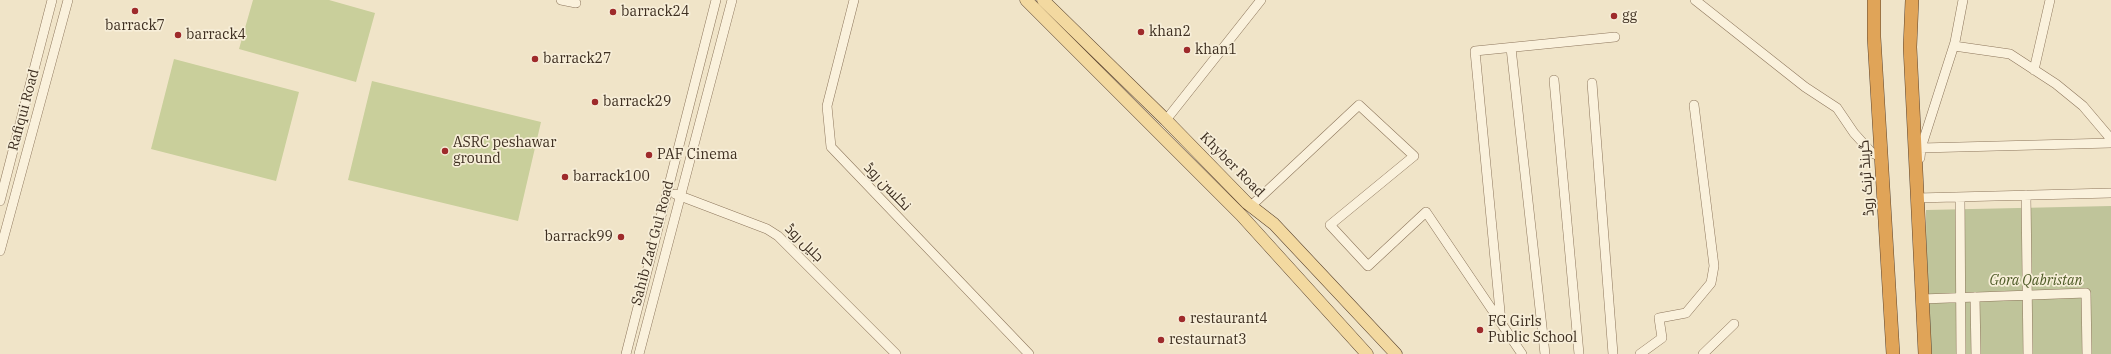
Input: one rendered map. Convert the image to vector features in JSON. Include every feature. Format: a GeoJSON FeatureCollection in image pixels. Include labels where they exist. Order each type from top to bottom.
{"type":"FeatureCollection","features":[{"type":"Feature","properties":{"kind":"highway","name":"گرینڈ ٹرنک روڈ"},"geometry":{"type":"LineString","coordinates":[[1874,0],[1874,36],[1893,354]]}},
{"type":"Feature","properties":{"kind":"highway"},"geometry":{"type":"LineString","coordinates":[[1912,0],[1910,47],[1926,354]]}},
{"type":"Feature","properties":{"kind":"main road","name":"Khyber Road"},"geometry":{"type":"LineString","coordinates":[[1026,0],[1241,215],[1363,352]]}},
{"type":"Feature","properties":{"kind":"main road","name":"Khyber Road"},"geometry":{"type":"LineString","coordinates":[[1043,0],[1166,120],[1251,206],[1274,224],[1396,354]]}},
{"type":"Feature","properties":{"kind":"street","name":"Rafiqui Road"},"geometry":{"type":"LineString","coordinates":[[0,201],[52,0]]}},
{"type":"Feature","properties":{"kind":"street","name":"Rafiqui Road"},"geometry":{"type":"LineString","coordinates":[[0,249],[68,0]]}},
{"type":"Feature","properties":{"kind":"street"},"geometry":{"type":"LineString","coordinates":[[561,0],[576,3]]}},
{"type":"Feature","properties":{"kind":"street","name":"Sahib Zad Gul Road"},"geometry":{"type":"LineString","coordinates":[[626,354],[716,0]]}},
{"type":"Feature","properties":{"kind":"street","name":"Sahib Zad Gul Road"},"geometry":{"type":"LineString","coordinates":[[639,354],[679,196],[732,0]]}},
{"type":"Feature","properties":{"kind":"street","name":"نکلسن روڈ"},"geometry":{"type":"LineString","coordinates":[[854,0],[827,106],[831,147],[1029,354]]}},
{"type":"Feature","properties":{"kind":"street"},"geometry":{"type":"LineString","coordinates":[[1166,120],[1261,0]]}},
{"type":"Feature","properties":{"kind":"street"},"geometry":{"type":"LineString","coordinates":[[1695,0],[1805,87],[1838,108],[1854,133],[1872,153],[1881,158]]}},
{"type":"Feature","properties":{"kind":"street"},"geometry":{"type":"LineString","coordinates":[[1963,0],[1954,46],[1921,148],[1917,198],[2111,194]]}},
{"type":"Feature","properties":{"kind":"street"},"geometry":{"type":"LineString","coordinates":[[2034,70],[2050,0]]}},
{"type":"Feature","properties":{"kind":"street"},"geometry":{"type":"LineString","coordinates":[[1501,323],[1475,52],[1615,37]]}},
{"type":"Feature","properties":{"kind":"street"},"geometry":{"type":"LineString","coordinates":[[1954,46],[2010,54],[2083,106],[2111,139]]}},
{"type":"Feature","properties":{"kind":"street"},"geometry":{"type":"LineString","coordinates":[[1511,48],[1545,354]]}},
{"type":"Feature","properties":{"kind":"street"},"geometry":{"type":"LineString","coordinates":[[1554,80],[1579,354]]}},
{"type":"Feature","properties":{"kind":"street"},"geometry":{"type":"LineString","coordinates":[[1592,83],[1613,354]]}},
{"type":"Feature","properties":{"kind":"street"},"geometry":{"type":"LineString","coordinates":[[1251,206],[1359,105],[1414,156],[1330,225],[1368,266],[1426,212],[1522,354]]}},
{"type":"Feature","properties":{"kind":"street"},"geometry":{"type":"LineString","coordinates":[[1640,354],[1662,338],[1658,318],[1686,313],[1711,283],[1714,266],[1694,105]]}},
{"type":"Feature","properties":{"kind":"street"},"geometry":{"type":"LineString","coordinates":[[1921,148],[2111,143]]}},
{"type":"Feature","properties":{"kind":"street","name":"جلیل روڈ"},"geometry":{"type":"LineString","coordinates":[[668,191],[767,229],[778,236],[896,354]]}},
{"type":"Feature","properties":{"kind":"street"},"geometry":{"type":"LineString","coordinates":[[2026,196],[2028,354]]}},
{"type":"Feature","properties":{"kind":"street"},"geometry":{"type":"LineString","coordinates":[[1960,197],[1961,354]]}},
{"type":"Feature","properties":{"kind":"street"},"geometry":{"type":"LineString","coordinates":[[1922,299],[2086,293],[2087,354]]}},
{"type":"Feature","properties":{"kind":"street"},"geometry":{"type":"LineString","coordinates":[[1975,297],[1976,354]]}},
{"type":"Feature","properties":{"kind":"street"},"geometry":{"type":"LineString","coordinates":[[1703,354],[1734,324]]}},
{"type":"Feature","properties":{"kind":"green space"},"geometry":{"type":"Polygon","coordinates":[[[253,0],[329,0],[375,13],[356,82],[239,49],[253,0]]]}},
{"type":"Feature","properties":{"kind":"green space"},"geometry":{"type":"Polygon","coordinates":[[[174,59],[299,92],[276,181],[151,149],[174,59]]]}},
{"type":"Feature","properties":{"kind":"green space","name":"ASRC peshawar ground"},"geometry":{"type":"Polygon","coordinates":[[[372,81],[541,122],[518,221],[348,180],[372,81]]]}},
{"type":"Feature","properties":{"kind":"green space","name":"Gora Qabristan"},"geometry":{"type":"Polygon","coordinates":[[[2111,206],[2111,354],[1927,354],[1926,210],[2111,206]]]}},
{"type":"Feature","properties":{"kind":"place","name":"barrack7"},"geometry":{"type":"Point","coordinates":[135,11]}},
{"type":"Feature","properties":{"kind":"place","name":"barrack24"},"geometry":{"type":"Point","coordinates":[613,12]}},
{"type":"Feature","properties":{"kind":"place","name":"gg"},"geometry":{"type":"Point","coordinates":[1614,16]}},
{"type":"Feature","properties":{"kind":"place","name":"khan2"},"geometry":{"type":"Point","coordinates":[1141,32]}},
{"type":"Feature","properties":{"kind":"place","name":"barrack4"},"geometry":{"type":"Point","coordinates":[178,35]}},
{"type":"Feature","properties":{"kind":"place","name":"khan1"},"geometry":{"type":"Point","coordinates":[1187,50]}},
{"type":"Feature","properties":{"kind":"place","name":"barrack27"},"geometry":{"type":"Point","coordinates":[535,59]}},
{"type":"Feature","properties":{"kind":"place","name":"barrack29"},"geometry":{"type":"Point","coordinates":[595,102]}},
{"type":"Feature","properties":{"kind":"place","name":"ASRC peshawar ground"},"geometry":{"type":"Point","coordinates":[445,151]}},
{"type":"Feature","properties":{"kind":"place","name":"PAF Cinema"},"geometry":{"type":"Point","coordinates":[649,155]}},
{"type":"Feature","properties":{"kind":"place","name":"barrack100"},"geometry":{"type":"Point","coordinates":[565,177]}},
{"type":"Feature","properties":{"kind":"place","name":"barrack99"},"geometry":{"type":"Point","coordinates":[621,237]}},
{"type":"Feature","properties":{"kind":"place","name":"restaurant4"},"geometry":{"type":"Point","coordinates":[1182,319]}},
{"type":"Feature","properties":{"kind":"place","name":"FG Girls Public School"},"geometry":{"type":"Point","coordinates":[1480,330]}},
{"type":"Feature","properties":{"kind":"place","name":"restaurnat3"},"geometry":{"type":"Point","coordinates":[1161,340]}}]}
